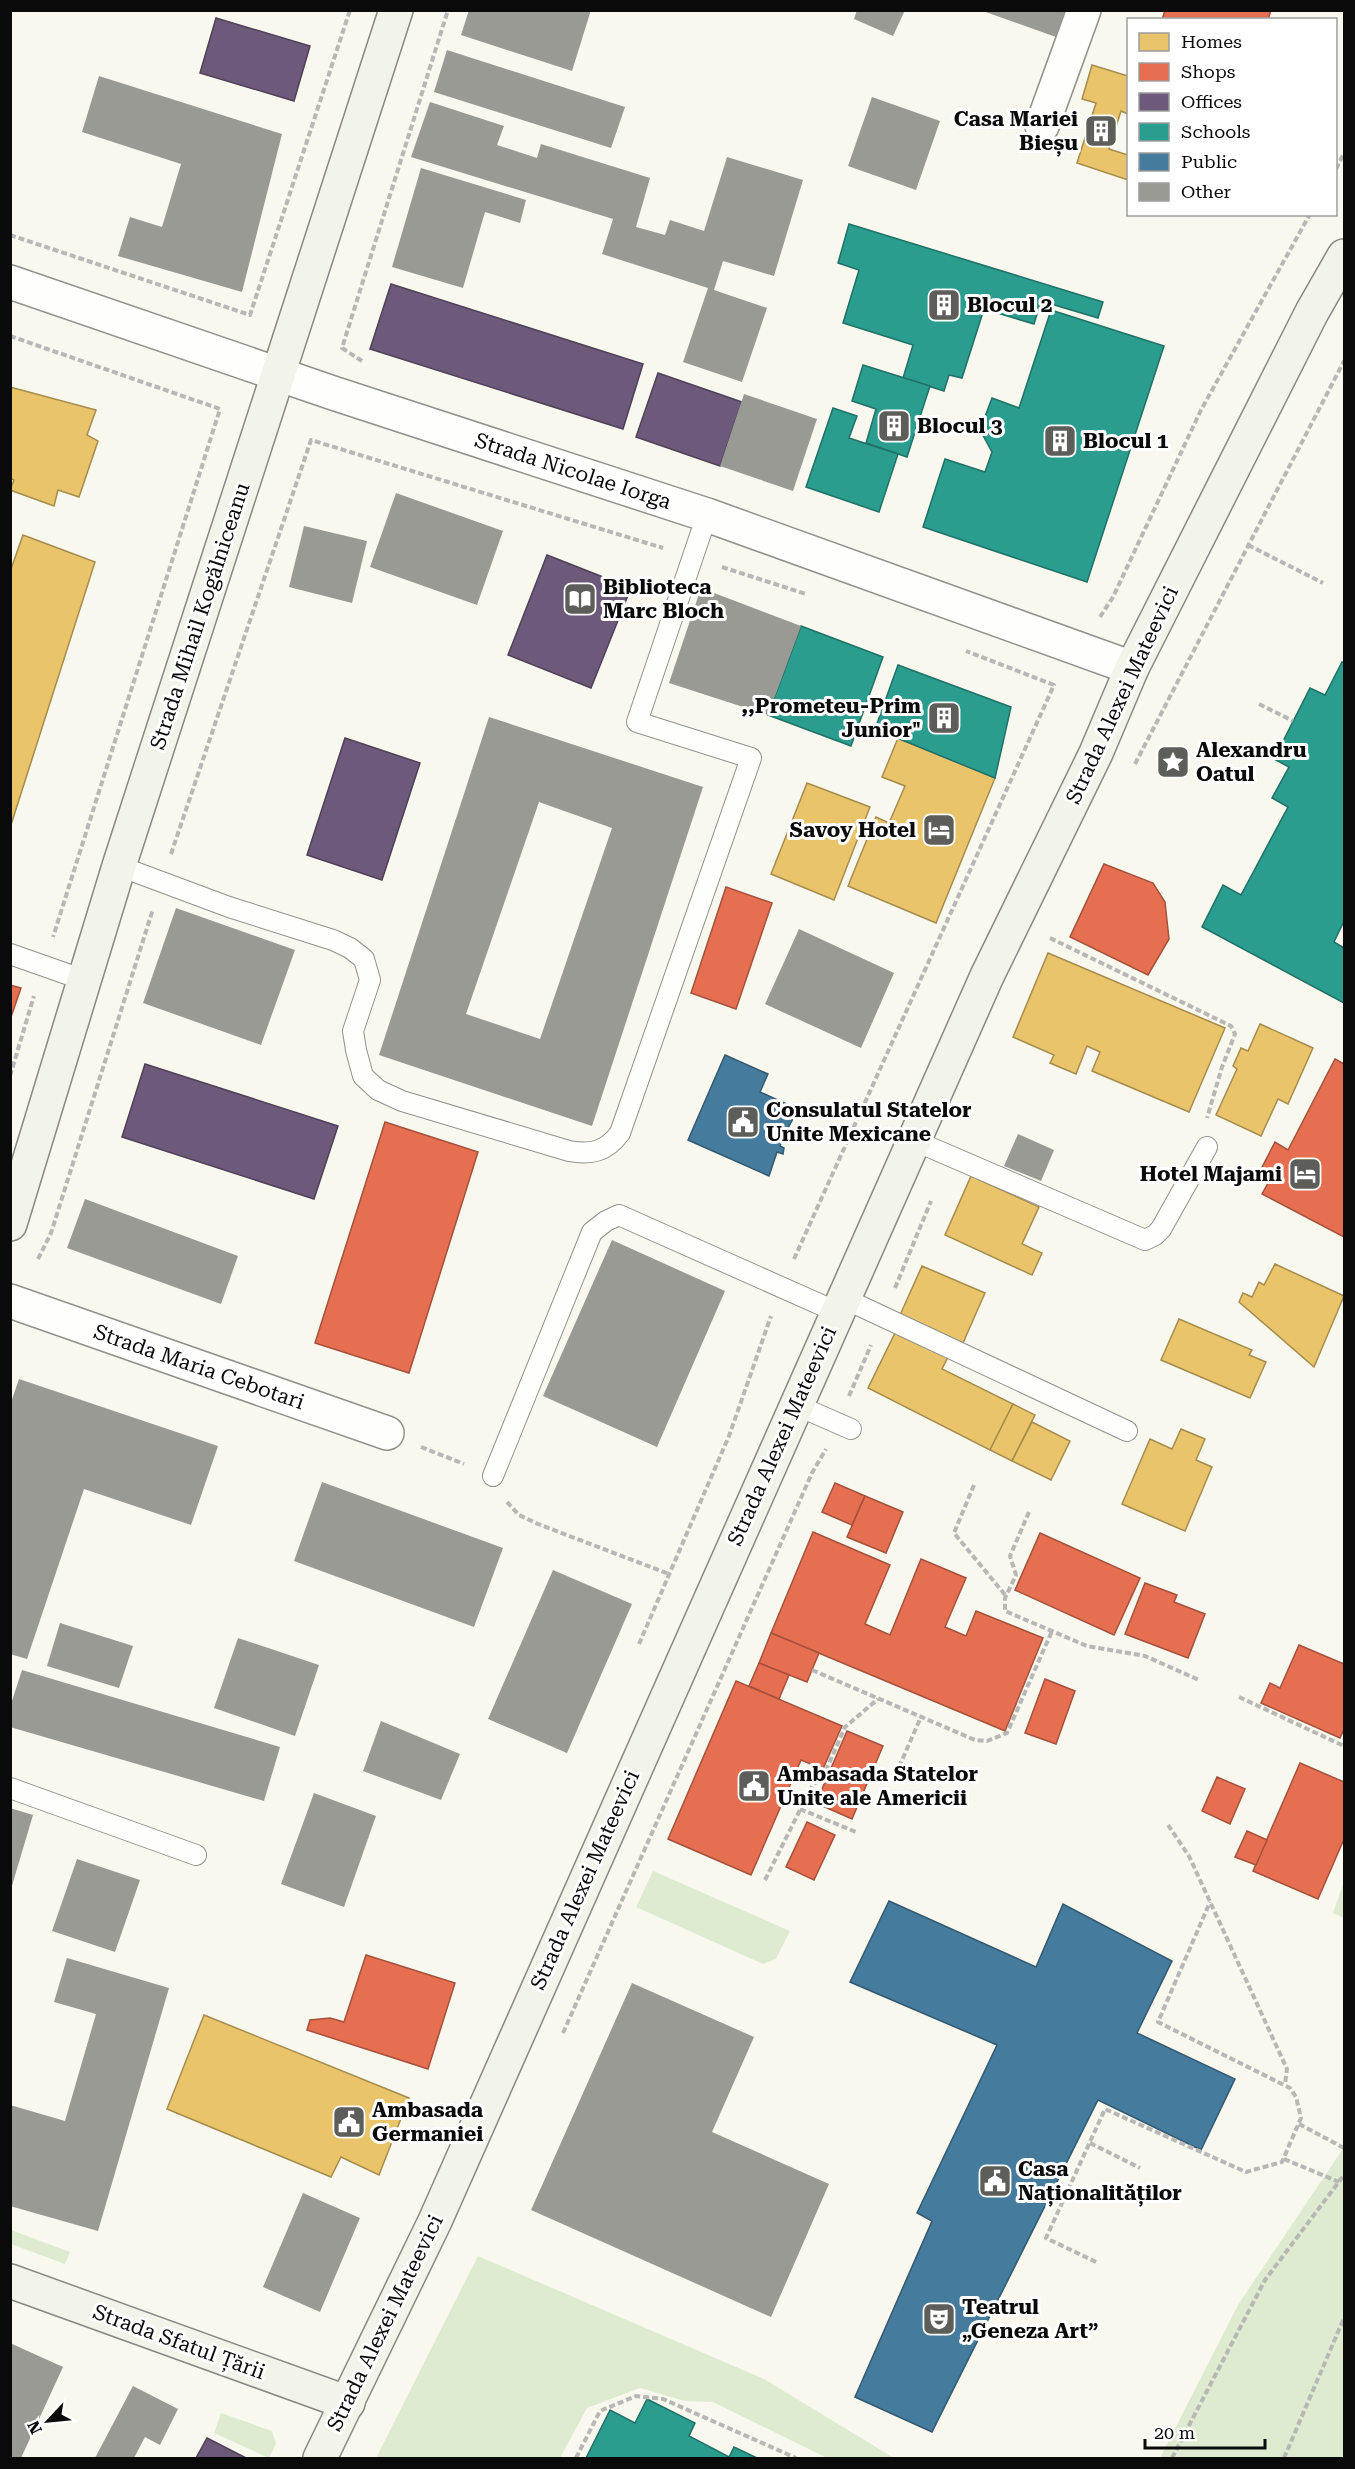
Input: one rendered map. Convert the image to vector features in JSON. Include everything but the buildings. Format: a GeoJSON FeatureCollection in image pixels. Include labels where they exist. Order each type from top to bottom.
{"type":"FeatureCollection","features":[{"type":"Feature","properties":{"kind":"main road","name":"Strada Mihail Kogălniceanu"},"geometry":{"type":"LineString","coordinates":[[10,1224],[119,866],[396,10]]}},
{"type":"Feature","properties":{"kind":"main road","name":"Strada Alexei Mateevici"},"geometry":{"type":"LineString","coordinates":[[320,2458],[440,2211],[987,976],[1096,753],[1132,668],[1312,312],[1344,256]]}},
{"type":"Feature","properties":{"kind":"main road","name":"Strada Sfatul Țării"},"geometry":{"type":"LineString","coordinates":[[10,2281],[348,2403]]}},
{"type":"Feature","properties":{"kind":"street"},"geometry":{"type":"LineString","coordinates":[[1042,126],[1084,10]]}},
{"type":"Feature","properties":{"kind":"street","name":"Strada Nicolae Iorga"},"geometry":{"type":"LineString","coordinates":[[10,282],[278,375],[707,515],[1132,668]]}},
{"type":"Feature","properties":{"kind":"street","name":"Strada Maria Cebotari"},"geometry":{"type":"LineString","coordinates":[[10,1301],[387,1433]]}},
{"type":"Feature","properties":{"kind":"lane"},"geometry":{"type":"LineString","coordinates":[[119,866],[162,883],[333,940],[350,948],[364,959],[370,980],[353,1031],[363,1076],[378,1090],[402,1101],[569,1151],[587,1154],[612,1144],[620,1133],[751,758],[638,722],[707,515]]}},
{"type":"Feature","properties":{"kind":"lane"},"geometry":{"type":"LineString","coordinates":[[10,954],[84,980]]}},
{"type":"Feature","properties":{"kind":"lane"},"geometry":{"type":"LineString","coordinates":[[913,1140],[1145,1240],[1161,1229],[1207,1147]]}},
{"type":"Feature","properties":{"kind":"lane"},"geometry":{"type":"LineString","coordinates":[[494,1476],[592,1232],[606,1221],[620,1215],[782,1287],[840,1305]]}},
{"type":"Feature","properties":{"kind":"lane","name":"Strada Alexei Mateevici"},"geometry":{"type":"LineString","coordinates":[[840,1305],[1127,1431]]}},
{"type":"Feature","properties":{"kind":"lane"},"geometry":{"type":"LineString","coordinates":[[796,1405],[851,1429]]}},
{"type":"Feature","properties":{"kind":"lane"},"geometry":{"type":"LineString","coordinates":[[10,1788],[196,1856]]}},
{"type":"Feature","properties":{"kind":"path"},"geometry":{"type":"LineString","coordinates":[[10,235],[250,315],[350,10]]}},
{"type":"Feature","properties":{"kind":"path"},"geometry":{"type":"LineString","coordinates":[[342,348],[448,10]]}},
{"type":"Feature","properties":{"kind":"path"},"geometry":{"type":"LineString","coordinates":[[1113,597],[1201,410],[1309,216]]}},
{"type":"Feature","properties":{"kind":"path"},"geometry":{"type":"LineString","coordinates":[[10,336],[220,409],[10,1076]]}},
{"type":"Feature","properties":{"kind":"path"},"geometry":{"type":"LineString","coordinates":[[38,1259],[51,1233],[162,883],[311,440],[813,596]]}},
{"type":"Feature","properties":{"kind":"path"},"geometry":{"type":"LineString","coordinates":[[1248,545],[1323,583]]}},
{"type":"Feature","properties":{"kind":"path"},"geometry":{"type":"LineString","coordinates":[[639,1644],[729,1436],[782,1287],[1054,685],[955,647]]}},
{"type":"Feature","properties":{"kind":"path"},"geometry":{"type":"LineString","coordinates":[[1259,704],[1293,721]]}},
{"type":"Feature","properties":{"kind":"path"},"geometry":{"type":"LineString","coordinates":[[1050,938],[1231,1026],[1235,1034],[1207,1114],[1207,1147]]}},
{"type":"Feature","properties":{"kind":"path"},"geometry":{"type":"LineString","coordinates":[[387,1433],[494,1476],[505,1500],[519,1515],[669,1574]]}},
{"type":"Feature","properties":{"kind":"path"},"geometry":{"type":"LineString","coordinates":[[974,1485],[954,1533],[1006,1596]]}},
{"type":"Feature","properties":{"kind":"path"},"geometry":{"type":"LineString","coordinates":[[1029,1512],[1010,1556],[1016,1575],[1006,1596],[1005,1611],[1087,1646],[1145,1656],[1199,1680]]}},
{"type":"Feature","properties":{"kind":"path"},"geometry":{"type":"LineString","coordinates":[[812,1670],[975,1740],[998,1738],[1007,1733],[1052,1631]]}},
{"type":"Feature","properties":{"kind":"path"},"geometry":{"type":"LineString","coordinates":[[1239,1697],[1344,1746]]}},
{"type":"Feature","properties":{"kind":"path"},"geometry":{"type":"LineString","coordinates":[[765,1880],[812,1786],[824,1774],[845,1727],[878,1699]]}},
{"type":"Feature","properties":{"kind":"path"},"geometry":{"type":"LineString","coordinates":[[899,1767],[921,1717]]}},
{"type":"Feature","properties":{"kind":"path"},"geometry":{"type":"LineString","coordinates":[[800,1809],[856,1832]]}},
{"type":"Feature","properties":{"kind":"path"},"geometry":{"type":"LineString","coordinates":[[1167,1825],[1189,1856],[1287,2069],[1284,2085]]}},
{"type":"Feature","properties":{"kind":"path"},"geometry":{"type":"LineString","coordinates":[[1096,2262],[1046,2238],[1105,2109],[1246,2172],[1282,2162],[1301,2118],[1296,2097],[1284,2085],[1158,2022],[1210,1902]]}},
{"type":"Feature","properties":{"kind":"path"},"geometry":{"type":"LineString","coordinates":[[1299,2124],[1344,2148]]}},
{"type":"Feature","properties":{"kind":"path"},"geometry":{"type":"LineString","coordinates":[[1090,2143],[1140,2168]]}},
{"type":"Feature","properties":{"kind":"path"},"geometry":{"type":"LineString","coordinates":[[1284,2159],[1339,2182]]}},
{"type":"Feature","properties":{"kind":"path"},"geometry":{"type":"LineString","coordinates":[[1172,2458],[1265,2280],[1344,2175]]}},
{"type":"Feature","properties":{"kind":"path"},"geometry":{"type":"LineString","coordinates":[[1284,2458],[1344,2318]]}},
{"type":"Feature","properties":{"kind":"path"},"geometry":{"type":"LineString","coordinates":[[576,2458],[600,2410],[636,2396],[663,2399],[796,2458]]}},
{"type":"Feature","properties":{"kind":"green space"},"geometry":{"type":"Polygon","coordinates":[[[653,1871],[790,1931],[776,1959],[763,1964],[636,1907],[653,1871]]]}},
{"type":"Feature","properties":{"kind":"green space"},"geometry":{"type":"Polygon","coordinates":[[[1344,1881],[1344,1918],[1333,1913],[1344,1881]]]}},
{"type":"Feature","properties":{"kind":"green space"},"geometry":{"type":"Polygon","coordinates":[[[1344,2147],[1344,2458],[1160,2458],[1238,2305],[1344,2147]]]}},
{"type":"Feature","properties":{"kind":"green space"},"geometry":{"type":"Polygon","coordinates":[[[11,2230],[70,2252],[65,2264],[11,2244],[11,2230]]]}},
{"type":"Feature","properties":{"kind":"green space"},"geometry":{"type":"Polygon","coordinates":[[[478,2256],[764,2379],[894,2458],[827,2458],[713,2402],[685,2401],[640,2388],[587,2408],[560,2458],[376,2458],[478,2256]]]}},
{"type":"Feature","properties":{"kind":"green space"},"geometry":{"type":"Polygon","coordinates":[[[221,2413],[272,2431],[276,2444],[269,2458],[214,2433],[221,2413]]]}},
{"type":"Feature","properties":{"kind":"place","name":"Casa Mariei Bieșu"},"geometry":{"type":"Point","coordinates":[1101,131]}},
{"type":"Feature","properties":{"kind":"place","name":"Blocul 2"},"geometry":{"type":"Point","coordinates":[944,305]}},
{"type":"Feature","properties":{"kind":"place","name":"Blocul 3"},"geometry":{"type":"Point","coordinates":[894,426]}},
{"type":"Feature","properties":{"kind":"place","name":"Blocul 1"},"geometry":{"type":"Point","coordinates":[1060,441]}},
{"type":"Feature","properties":{"kind":"place","name":"Biblioteca Marc Bloch"},"geometry":{"type":"Point","coordinates":[580,599]}},
{"type":"Feature","properties":{"kind":"place","name":",,Prometeu-Prim Junior\""},"geometry":{"type":"Point","coordinates":[944,718]}},
{"type":"Feature","properties":{"kind":"place","name":"Alexandru Oatul"},"geometry":{"type":"Point","coordinates":[1173,762]}},
{"type":"Feature","properties":{"kind":"place","name":"Savoy Hotel"},"geometry":{"type":"Point","coordinates":[939,830]}},
{"type":"Feature","properties":{"kind":"place","name":"Consulatul Statelor Unite Mexicane"},"geometry":{"type":"Point","coordinates":[743,1122]}},
{"type":"Feature","properties":{"kind":"place","name":"Hotel Majami"},"geometry":{"type":"Point","coordinates":[1305,1174]}},
{"type":"Feature","properties":{"kind":"place","name":"Ambasada Statelor Unite ale Americii"},"geometry":{"type":"Point","coordinates":[754,1786]}},
{"type":"Feature","properties":{"kind":"place","name":"Ambasada Germaniei"},"geometry":{"type":"Point","coordinates":[349,2122]}},
{"type":"Feature","properties":{"kind":"place","name":"Casa Naționalităților"},"geometry":{"type":"Point","coordinates":[995,2181]}},
{"type":"Feature","properties":{"kind":"place","name":"Teatrul „Geneza Art”"},"geometry":{"type":"Point","coordinates":[939,2319]}}]}
